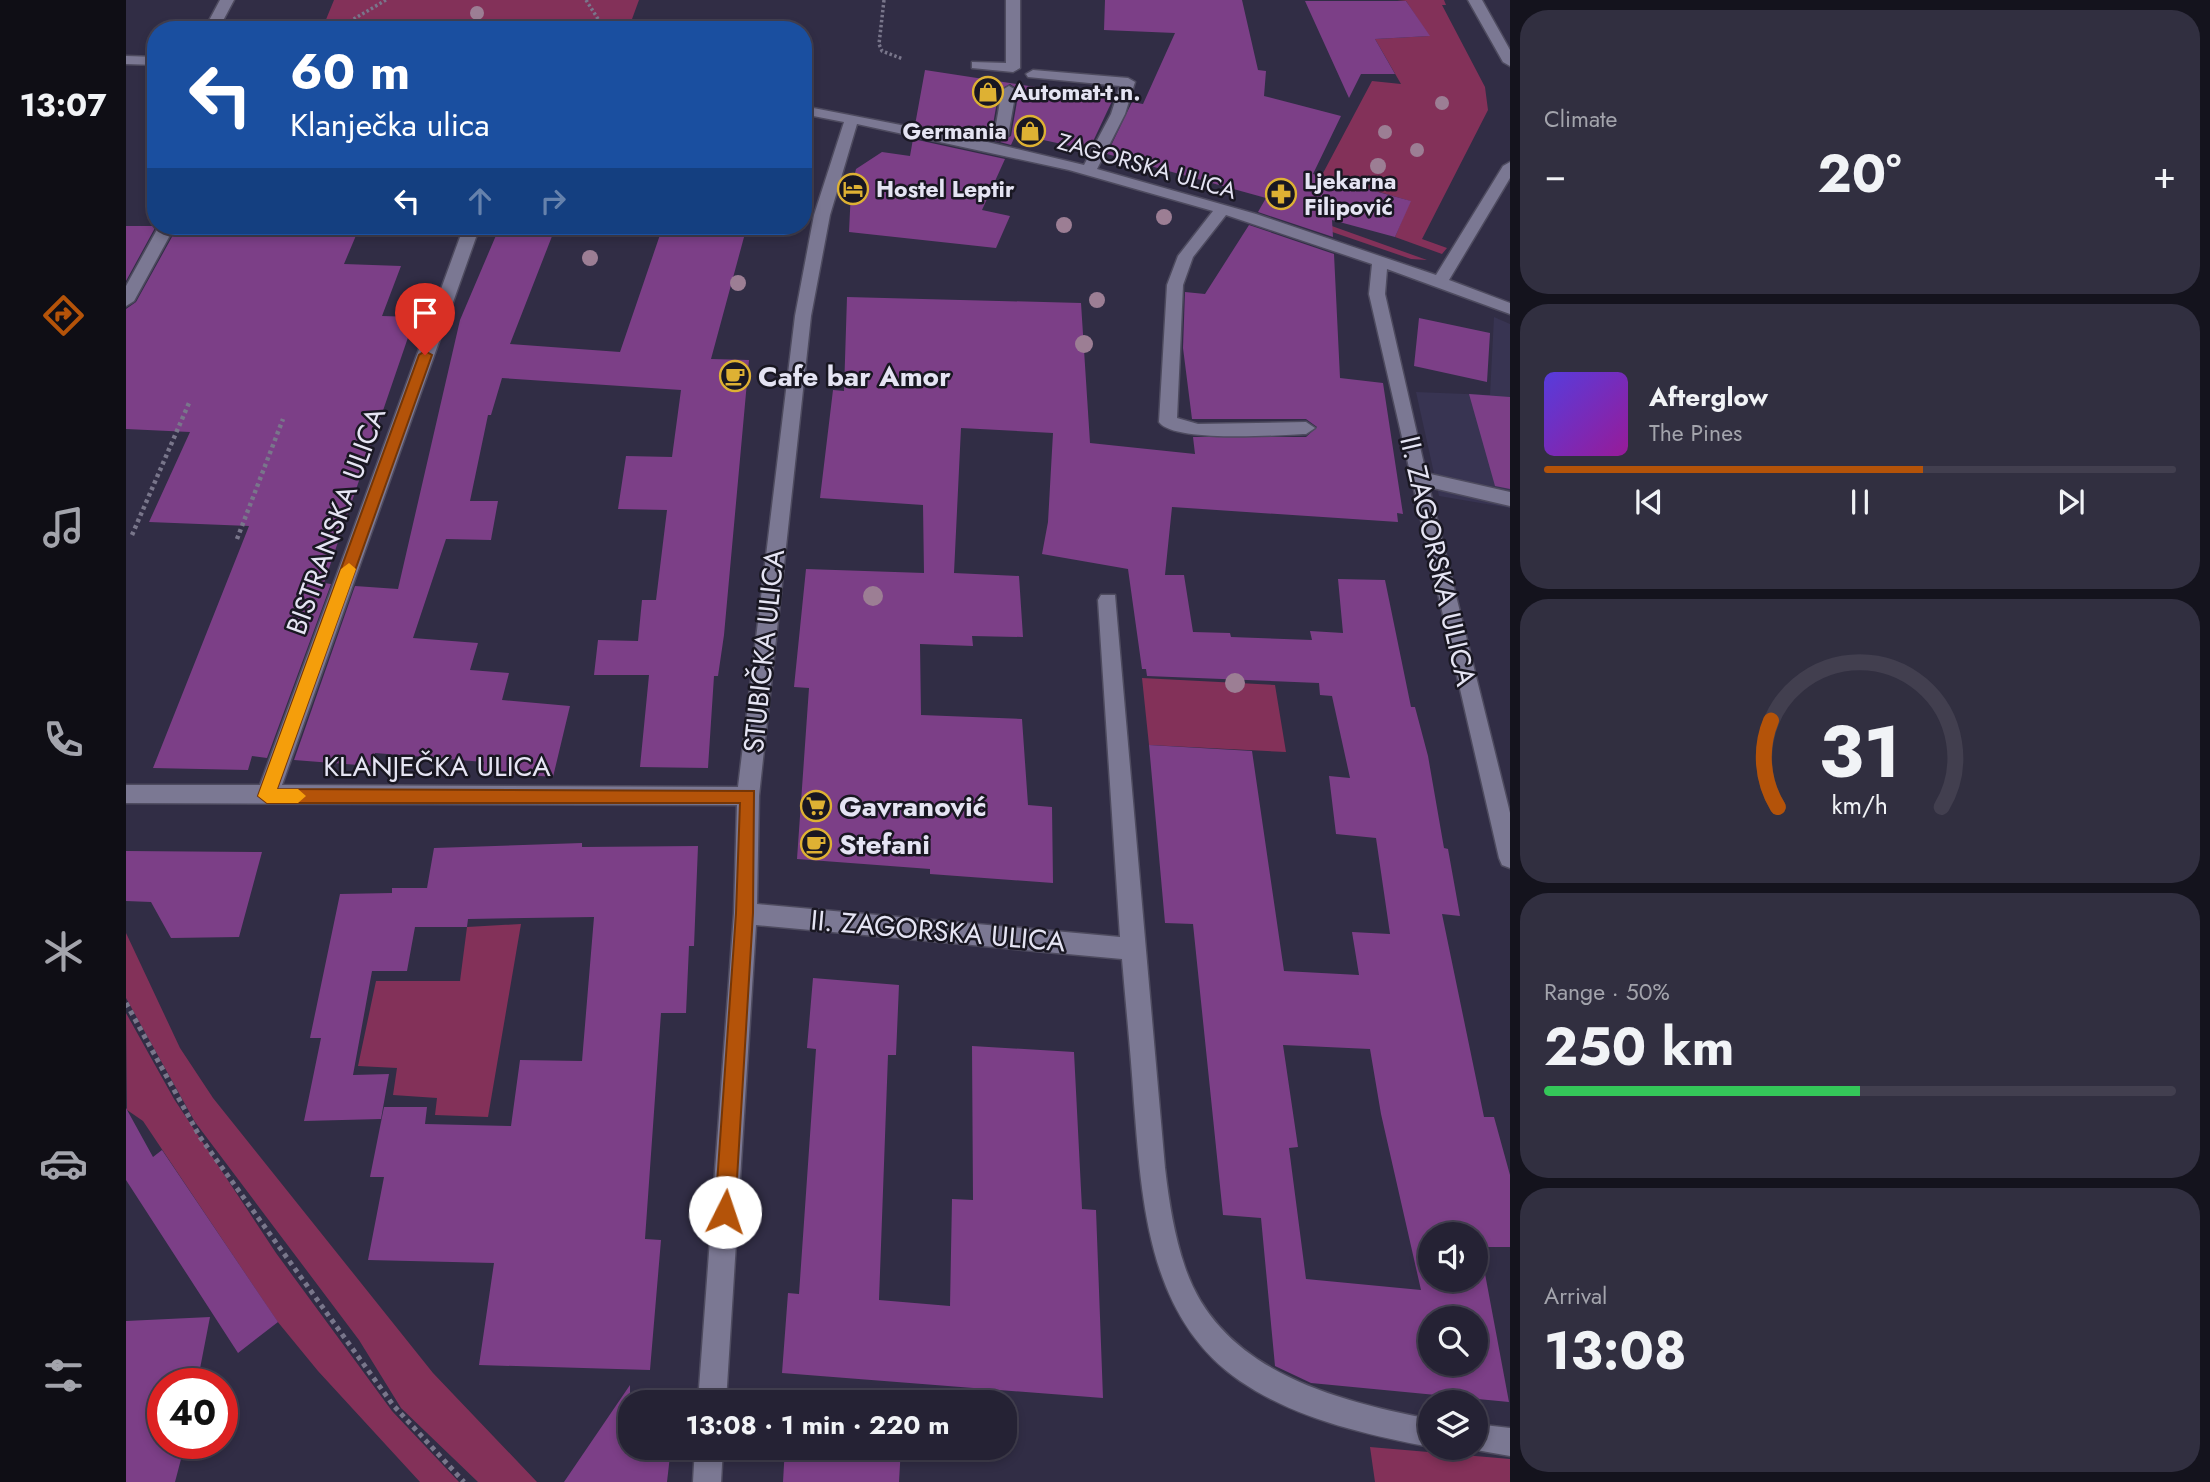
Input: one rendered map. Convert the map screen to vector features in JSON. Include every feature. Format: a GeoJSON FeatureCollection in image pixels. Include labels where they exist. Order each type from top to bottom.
{"type":"FeatureCollection","features":[{"type":"Feature","properties":{"kind":"street"},"geometry":{"type":"LineString","coordinates":[[216,21],[227,0]]}},
{"type":"Feature","properties":{"kind":"street"},"geometry":{"type":"LineString","coordinates":[[977,65],[1013,68],[1013,0]]}},
{"type":"Feature","properties":{"kind":"street"},"geometry":{"type":"LineString","coordinates":[[1475,0],[1510,62]]}},
{"type":"Feature","properties":{"kind":"street"},"geometry":{"type":"LineString","coordinates":[[126,60],[147,61]]}},
{"type":"Feature","properties":{"kind":"street"},"geometry":{"type":"LineString","coordinates":[[1033,74],[1128,82],[1118,114],[1088,171]]}},
{"type":"Feature","properties":{"kind":"street"},"geometry":{"type":"LineString","coordinates":[[1001,136],[1009,90]]}},
{"type":"Feature","properties":{"kind":"street","name":"ZAGORSKA ULICA"},"geometry":{"type":"LineString","coordinates":[[812,111],[1088,171],[1222,210],[1440,282],[1510,309]]}},
{"type":"Feature","properties":{"kind":"street","name":"STUBIČKA ULICA"},"geometry":{"type":"LineString","coordinates":[[713,1390],[745,913],[748,796],[803,316],[822,215],[852,118]]}},
{"type":"Feature","properties":{"kind":"street"},"geometry":{"type":"LineString","coordinates":[[1440,282],[1510,166]]}},
{"type":"Feature","properties":{"kind":"street"},"geometry":{"type":"LineString","coordinates":[[1222,210],[1186,256],[1175,285],[1168,422],[1198,430],[1306,428]]}},
{"type":"Feature","properties":{"kind":"street"},"geometry":{"type":"LineString","coordinates":[[126,301],[162,235]]}},
{"type":"Feature","properties":{"kind":"street","name":"BISTRANSKA ULICA"},"geometry":{"type":"LineString","coordinates":[[267,796],[469,235]]}},
{"type":"Feature","properties":{"kind":"street","name":"II. ZAGORSKA ULICA"},"geometry":{"type":"LineString","coordinates":[[1380,262],[1377,294],[1418,478],[1510,858]]}},
{"type":"Feature","properties":{"kind":"street"},"geometry":{"type":"LineString","coordinates":[[1418,478],[1510,499]]}},
{"type":"Feature","properties":{"kind":"street"},"geometry":{"type":"LineString","coordinates":[[1108,600],[1131,949],[1160,1223],[1174,1277],[1200,1325],[1235,1359],[1265,1381],[1303,1402],[1359,1420],[1418,1431]]}},
{"type":"Feature","properties":{"kind":"street","name":"KLANJEČKA ULICA"},"geometry":{"type":"LineString","coordinates":[[126,794],[748,796]]}},
{"type":"Feature","properties":{"kind":"street","name":"II. ZAGORSKA ULICA"},"geometry":{"type":"LineString","coordinates":[[745,913],[1131,949]]}},
{"type":"Feature","properties":{"kind":"street"},"geometry":{"type":"LineString","coordinates":[[1488,1439],[1510,1442]]}},
{"type":"Feature","properties":{"kind":"street"},"geometry":{"type":"LineString","coordinates":[[706,1482],[708,1460]]}},
{"type":"Feature","properties":{"kind":"path"},"geometry":{"type":"LineString","coordinates":[[350,21],[386,0]]}},
{"type":"Feature","properties":{"kind":"path"},"geometry":{"type":"LineString","coordinates":[[586,0],[599,21]]}},
{"type":"Feature","properties":{"kind":"path"},"geometry":{"type":"LineString","coordinates":[[884,0],[879,44],[882,51],[903,59]]}},
{"type":"Feature","properties":{"kind":"path"},"geometry":{"type":"LineString","coordinates":[[132,535],[189,403]]}},
{"type":"Feature","properties":{"kind":"path"},"geometry":{"type":"LineString","coordinates":[[237,539],[284,419]]}},
{"type":"Feature","properties":{"kind":"path"},"geometry":{"type":"LineString","coordinates":[[126,1003],[200,1138],[393,1405],[464,1482]]}},
{"type":"Feature","properties":{"kind":"shaded area"},"geometry":{"type":"Polygon","coordinates":[[[334,0],[639,0],[631,21],[325,21],[334,0]]]}},
{"type":"Feature","properties":{"kind":"shaded area"},"geometry":{"type":"Polygon","coordinates":[[[1397,0],[1444,0],[1446,5],[1442,5],[1485,87],[1488,110],[1422,239],[1447,248],[1442,254],[1395,237],[1410,201],[1322,175],[1372,81],[1401,84],[1375,39],[1429,36],[1406,1],[1397,0]]]}},
{"type":"Feature","properties":{"kind":"shaded area"},"geometry":{"type":"Polygon","coordinates":[[[1315,220],[1427,260],[1411,259],[1306,223],[1315,220]]]}},
{"type":"Feature","properties":{"kind":"shaded area"},"geometry":{"type":"Polygon","coordinates":[[[1494,317],[1510,324],[1510,508],[1439,496],[1416,392],[1490,395],[1494,317]]]}},
{"type":"Feature","properties":{"kind":"shaded area"},"geometry":{"type":"Polygon","coordinates":[[[1142,678],[1275,685],[1286,752],[1149,745],[1142,678]]]}},
{"type":"Feature","properties":{"kind":"shaded area"},"geometry":{"type":"Polygon","coordinates":[[[521,924],[488,1117],[435,1115],[437,1098],[393,1095],[397,1068],[358,1066],[376,981],[460,981],[467,927],[521,924]]]}},
{"type":"Feature","properties":{"kind":"shaded area"},"geometry":{"type":"Polygon","coordinates":[[[126,933],[180,1048],[213,1098],[433,1373],[537,1482],[478,1482],[401,1408],[359,1340],[195,1122],[126,998],[126,933]]]}},
{"type":"Feature","properties":{"kind":"shaded area"},"geometry":{"type":"Polygon","coordinates":[[[126,1013],[174,1099],[276,1253],[392,1411],[459,1482],[420,1482],[318,1371],[277,1321],[143,1121],[127,1110],[126,1013]]]}},
{"type":"Feature","properties":{"kind":"shaded area"},"geometry":{"type":"Polygon","coordinates":[[[1370,1447],[1418,1451],[1418,1460],[1488,1460],[1488,1457],[1510,1459],[1510,1482],[1375,1482],[1370,1447]]]}},
{"type":"Feature","properties":{"kind":"building"},"geometry":{"type":"Polygon","coordinates":[[[1105,0],[1242,0],[1258,70],[1266,71],[1264,96],[1341,116],[1313,174],[1411,201],[1395,237],[1332,220],[1333,237],[1258,212],[1266,198],[1107,154],[1132,102],[1143,104],[1175,33],[1104,30],[1105,0]]]}},
{"type":"Feature","properties":{"kind":"building"},"geometry":{"type":"Polygon","coordinates":[[[1305,1],[1406,1],[1430,36],[1375,39],[1395,74],[1361,74],[1349,98],[1305,1]]]}},
{"type":"Feature","properties":{"kind":"building"},"geometry":{"type":"Polygon","coordinates":[[[925,70],[1113,99],[1089,150],[1016,134],[1011,145],[915,125],[925,70]],[[1010,84],[999,90],[991,136],[1000,142],[1011,136],[1019,90],[1010,84]]]}},
{"type":"Feature","properties":{"kind":"building"},"geometry":{"type":"Polygon","coordinates":[[[913,139],[1005,159],[982,210],[1010,216],[996,248],[849,232],[851,190],[856,169],[882,152],[910,156],[913,139]]]}},
{"type":"Feature","properties":{"kind":"building"},"geometry":{"type":"Polygon","coordinates":[[[1249,225],[1334,254],[1340,378],[1383,383],[1403,514],[1397,513],[1398,522],[1172,507],[1165,575],[1184,575],[1193,632],[1230,633],[1231,637],[1312,640],[1310,631],[1343,633],[1338,579],[1385,580],[1411,707],[1415,707],[1428,756],[1444,848],[1448,849],[1460,916],[1442,914],[1484,1117],[1494,1117],[1510,1175],[1510,1247],[1488,1247],[1488,1222],[1418,1222],[1418,1277],[1381,1114],[1370,1049],[1283,1045],[1298,1147],[1289,1148],[1306,1279],[1418,1290],[1418,1292],[1488,1292],[1488,1290],[1509,1402],[1488,1400],[1488,1390],[1418,1390],[1418,1393],[1311,1383],[1275,1366],[1261,1218],[1223,1215],[1193,924],[1165,923],[1149,745],[1252,751],[1284,971],[1359,975],[1352,932],[1390,934],[1376,838],[1336,834],[1329,776],[1350,778],[1332,696],[1320,695],[1319,683],[1147,676],[1146,669],[1142,669],[1128,569],[1042,554],[1048,522],[1053,433],[961,428],[954,573],[1019,576],[1023,637],[972,636],[973,646],[920,644],[921,715],[1022,719],[1028,805],[1052,807],[1053,883],[930,874],[930,869],[797,859],[809,688],[794,687],[806,569],[924,573],[923,505],[820,498],[833,390],[844,391],[847,297],[1081,303],[1090,443],[1195,454],[1193,437],[1306,437],[1317,427],[1306,419],[1192,419],[1183,348],[1185,292],[1205,294],[1249,225]]]}},
{"type":"Feature","properties":{"kind":"building"},"geometry":{"type":"Polygon","coordinates":[[[126,226],[147,226],[147,235],[151,235],[126,281],[126,226]]]}},
{"type":"Feature","properties":{"kind":"building"},"geometry":{"type":"Polygon","coordinates":[[[173,235],[356,235],[344,264],[401,266],[382,316],[415,317],[324,583],[331,584],[267,758],[252,756],[248,770],[153,768],[249,526],[149,522],[190,432],[126,429],[126,309],[136,302],[173,235]]]}},
{"type":"Feature","properties":{"kind":"building"},"geometry":{"type":"Polygon","coordinates":[[[496,235],[552,235],[510,344],[620,352],[660,235],[745,235],[711,359],[749,360],[724,635],[718,676],[714,676],[708,768],[640,767],[649,675],[594,675],[598,640],[638,641],[642,600],[656,600],[667,510],[618,509],[626,456],[672,457],[681,390],[502,378],[491,415],[488,415],[470,501],[498,501],[491,540],[446,539],[413,638],[478,643],[470,670],[509,673],[502,700],[570,706],[553,777],[482,771],[484,762],[375,753],[371,766],[294,760],[355,586],[398,589],[460,320],[496,235]]]}},
{"type":"Feature","properties":{"kind":"building"},"geometry":{"type":"Polygon","coordinates":[[[1419,318],[1490,333],[1487,382],[1414,366],[1419,318]]]}},
{"type":"Feature","properties":{"kind":"building"},"geometry":{"type":"Polygon","coordinates":[[[1469,394],[1510,397],[1510,489],[1495,486],[1469,394]]]}},
{"type":"Feature","properties":{"kind":"building"},"geometry":{"type":"Polygon","coordinates":[[[582,843],[582,847],[698,846],[694,946],[689,946],[686,1013],[661,1013],[645,1239],[661,1240],[650,1370],[479,1365],[494,1263],[368,1260],[384,1177],[370,1177],[384,1107],[427,1107],[425,1124],[511,1126],[520,1060],[582,1061],[594,917],[468,919],[467,927],[415,927],[407,971],[372,971],[353,1075],[389,1074],[381,1119],[304,1121],[321,1038],[310,1038],[340,894],[392,893],[392,888],[427,888],[434,848],[582,843]]]}},
{"type":"Feature","properties":{"kind":"building"},"geometry":{"type":"Polygon","coordinates":[[[126,851],[262,852],[239,937],[171,938],[151,902],[126,901],[126,851]]]}},
{"type":"Feature","properties":{"kind":"building"},"geometry":{"type":"Polygon","coordinates":[[[813,978],[899,985],[896,1055],[888,1055],[879,1300],[950,1306],[952,1199],[973,1200],[972,1046],[1074,1052],[1082,1209],[1096,1210],[1103,1398],[782,1373],[788,1293],[799,1294],[816,1049],[807,1048],[813,978]]]}},
{"type":"Feature","properties":{"kind":"building"},"geometry":{"type":"Polygon","coordinates":[[[126,1108],[153,1157],[162,1150],[278,1322],[238,1353],[126,1180],[126,1108]]]}},
{"type":"Feature","properties":{"kind":"building"},"geometry":{"type":"Polygon","coordinates":[[[210,1317],[200,1368],[147,1368],[147,1459],[181,1459],[175,1482],[126,1482],[126,1321],[210,1317]]]}},
{"type":"Feature","properties":{"kind":"building"},"geometry":{"type":"Polygon","coordinates":[[[618,1403],[618,1460],[670,1460],[667,1482],[564,1482],[618,1403]]]}},
{"type":"Feature","properties":{"kind":"building"},"geometry":{"type":"Polygon","coordinates":[[[784,1460],[900,1460],[899,1482],[783,1482],[784,1460]]]}},
{"type":"Feature","properties":{"kind":"slow traffic"},"geometry":{"type":"LineString","coordinates":[[298,796],[267,796],[349,569]]}},
{"type":"Feature","properties":{"kind":"place","name":"Automat-t.n."},"geometry":{"type":"Point","coordinates":[988,92]}},
{"type":"Feature","properties":{"kind":"place","name":"Germania"},"geometry":{"type":"Point","coordinates":[1030,131]}},
{"type":"Feature","properties":{"kind":"place","name":"Hostel Leptir"},"geometry":{"type":"Point","coordinates":[853,189]}},
{"type":"Feature","properties":{"kind":"place","name":"Ljekarna Filipović"},"geometry":{"type":"Point","coordinates":[1281,194]}},
{"type":"Feature","properties":{"kind":"place","name":"Cafe bar Amor"},"geometry":{"type":"Point","coordinates":[735,376]}},
{"type":"Feature","properties":{"kind":"place","name":"Gavranović"},"geometry":{"type":"Point","coordinates":[816,806]}},
{"type":"Feature","properties":{"kind":"place","name":"Stefani"},"geometry":{"type":"Point","coordinates":[816,844]}},
{"type":"Feature","properties":{"kind":"route"},"geometry":{"type":"LineString","coordinates":[[425,355],[267,796],[748,796],[745,913],[725,1212]]}}]}
